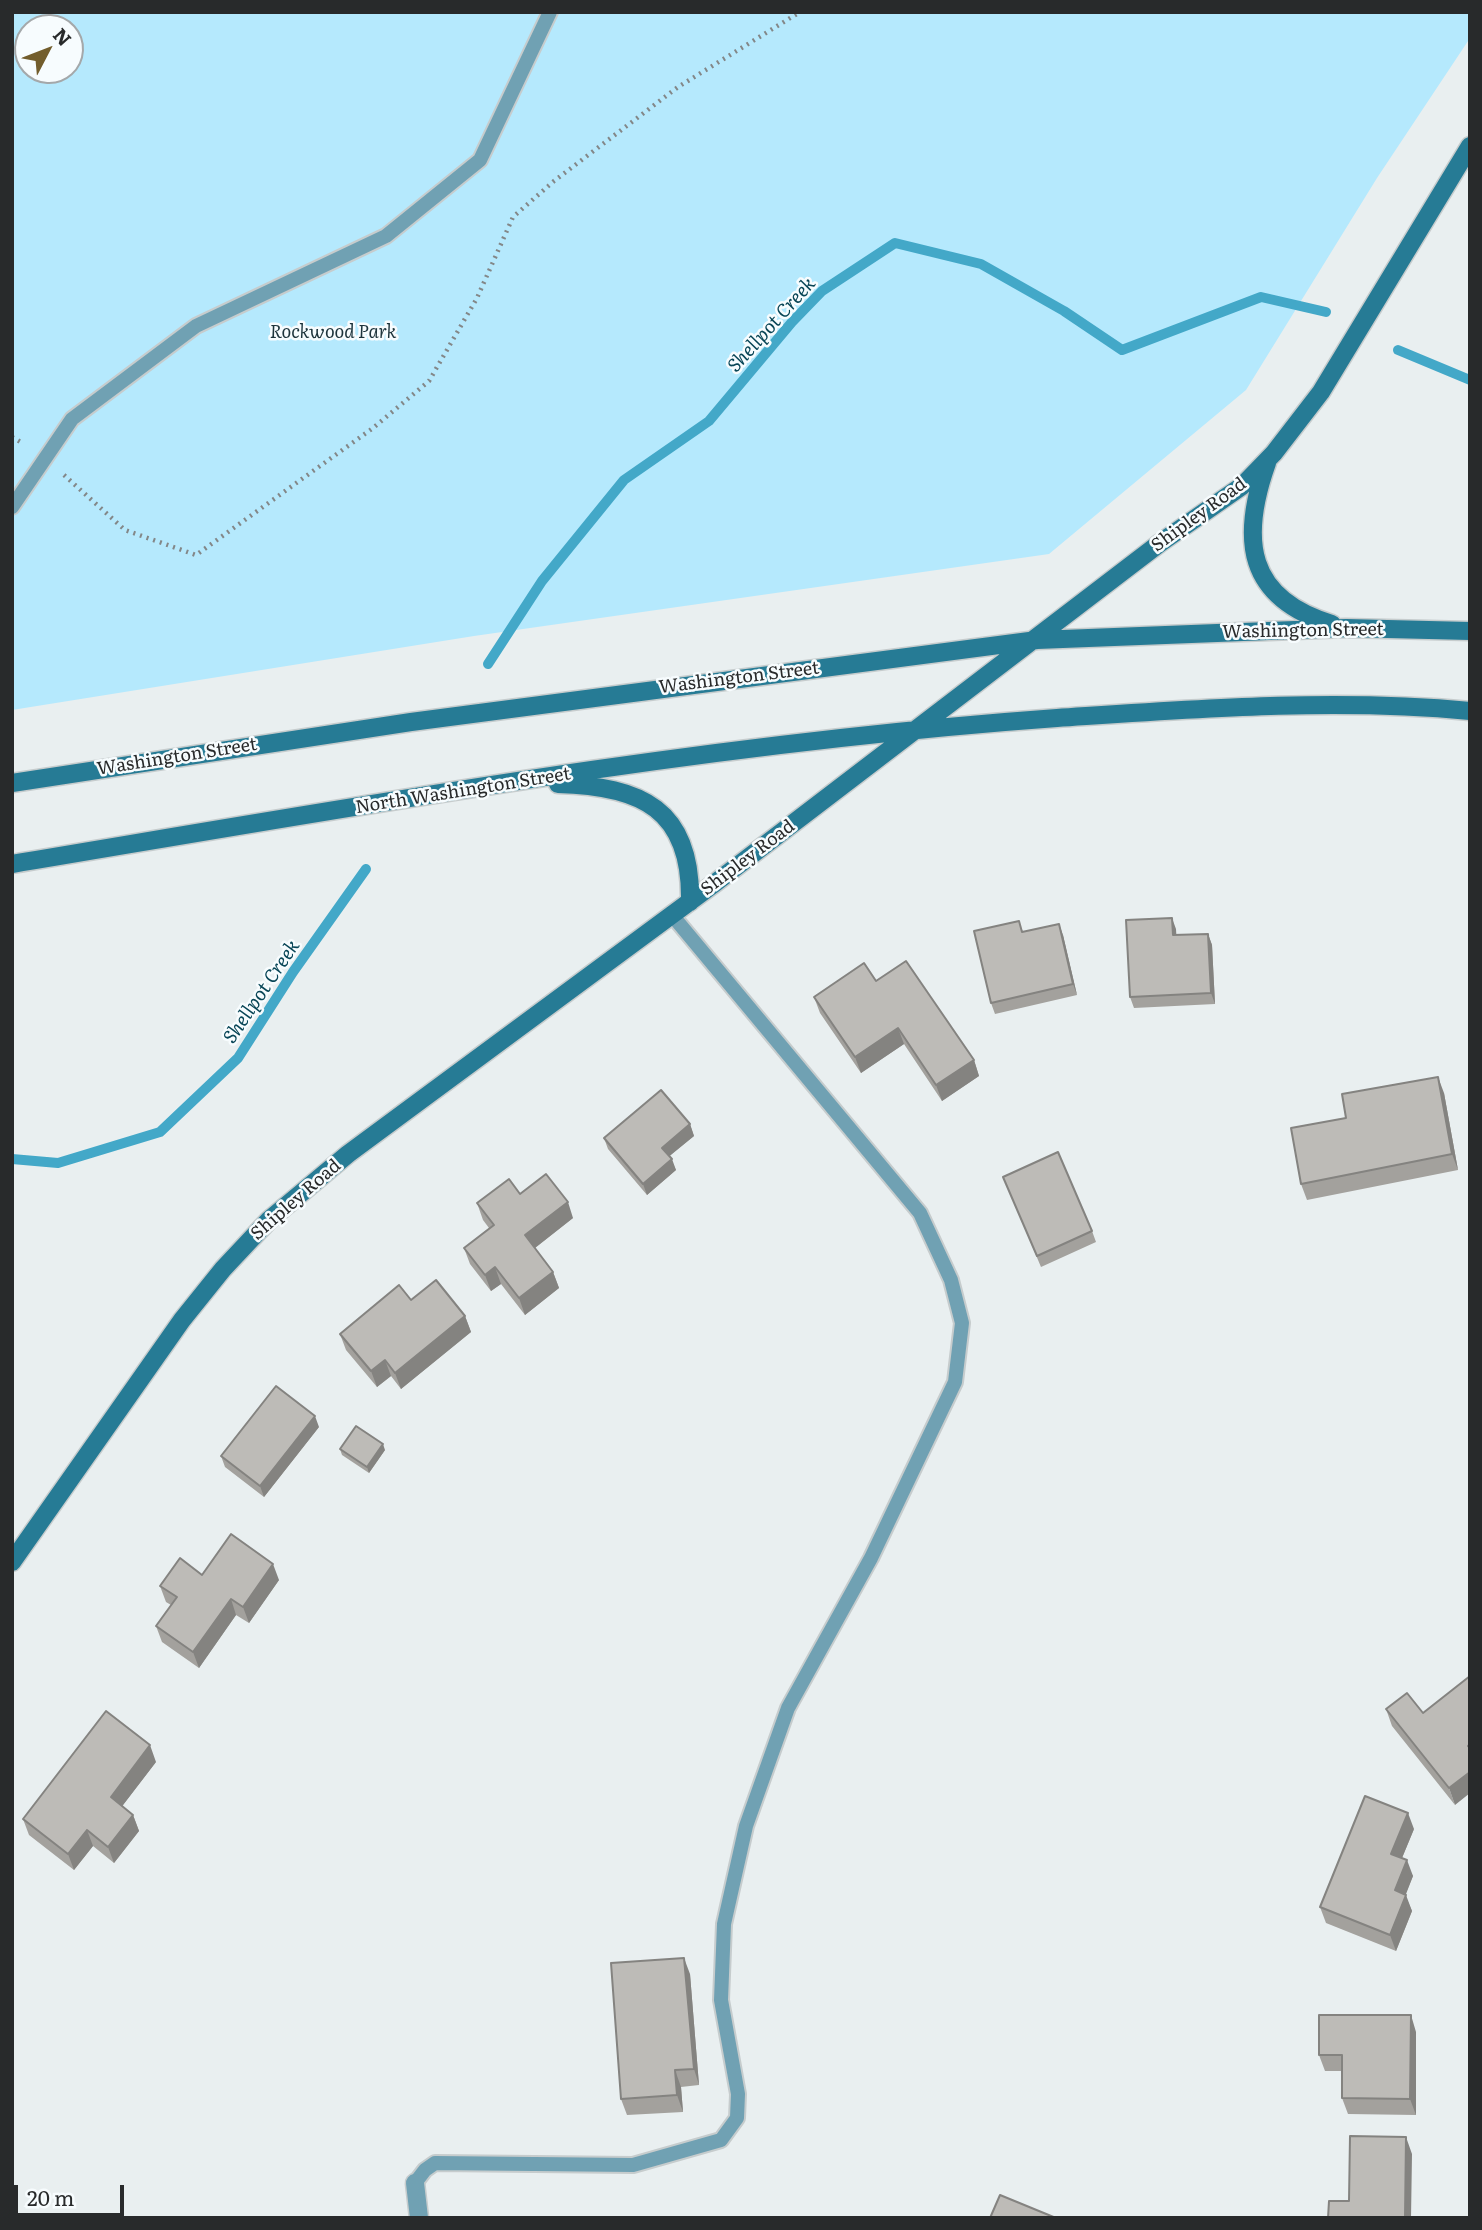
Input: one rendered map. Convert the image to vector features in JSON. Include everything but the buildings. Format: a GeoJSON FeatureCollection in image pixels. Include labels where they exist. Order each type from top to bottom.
{"type":"FeatureCollection","features":[{"type":"Feature","properties":{"kind":"main road","name":"Shipley Road"},"geometry":{"type":"LineString","coordinates":[[12,1562],[182,1320],[223,1269],[269,1220],[348,1154],[690,902],[916,728],[1037,640],[1160,543],[1242,486],[1268,460],[1321,393],[1470,146]]}},
{"type":"Feature","properties":{"kind":"main road"},"geometry":{"type":"LineString","coordinates":[[1268,460],[1253,505],[1251,530],[1259,570],[1287,604],[1307,616],[1346,628]]}},
{"type":"Feature","properties":{"kind":"main road","name":"Washington Street"},"geometry":{"type":"LineString","coordinates":[[12,783],[411,722],[1037,640],[1346,628],[1470,631]]}},
{"type":"Feature","properties":{"kind":"main road"},"geometry":{"type":"LineString","coordinates":[[916,728],[1112,715],[1391,704],[1470,711]]}},
{"type":"Feature","properties":{"kind":"main road","name":"North Washington Street"},"geometry":{"type":"LineString","coordinates":[[12,864],[514,783],[916,728]]}},
{"type":"Feature","properties":{"kind":"main road"},"geometry":{"type":"LineString","coordinates":[[514,783],[612,788],[648,801],[671,825],[684,851],[690,877],[690,902]]}},
{"type":"Feature","properties":{"kind":"street"},"geometry":{"type":"LineString","coordinates":[[415,2183],[419,2218]]}},
{"type":"Feature","properties":{"kind":"lane"},"geometry":{"type":"LineString","coordinates":[[12,507],[72,419],[196,326],[386,236],[480,160],[550,12]]}},
{"type":"Feature","properties":{"kind":"lane"},"geometry":{"type":"LineString","coordinates":[[415,2183],[435,2163],[633,2165],[721,2140],[737,2118],[738,2094],[721,2000],[723,1924],[746,1826],[788,1708],[871,1558],[955,1382],[962,1323],[951,1280],[920,1213],[672,915]]}},
{"type":"Feature","properties":{"kind":"path"},"geometry":{"type":"LineString","coordinates":[[12,437],[46,458],[125,530],[196,555],[373,428],[429,381],[477,298],[513,217],[554,181],[678,87],[800,12]]}},
{"type":"Feature","properties":{"kind":"green space","name":"Rockwood Park"},"geometry":{"type":"Polygon","coordinates":[[[12,12],[1470,12],[1470,38],[1377,178],[1246,390],[1049,554],[474,636],[12,710],[12,12]]]}},
{"type":"Feature","properties":{"kind":"waterway","name":"Shellpot Creek"},"geometry":{"type":"LineString","coordinates":[[488,664],[542,581],[624,480],[709,421],[792,322],[822,291],[895,243],[981,264],[1064,311],[1122,350],[1261,297],[1326,312]]}},
{"type":"Feature","properties":{"kind":"waterway","name":"Shellpot Creek"},"geometry":{"type":"LineString","coordinates":[[1398,350],[1470,380]]}},
{"type":"Feature","properties":{"kind":"waterway","name":"Shellpot Creek"},"geometry":{"type":"LineString","coordinates":[[12,1159],[58,1163],[160,1132],[238,1058],[293,972],[366,869]]}}]}
